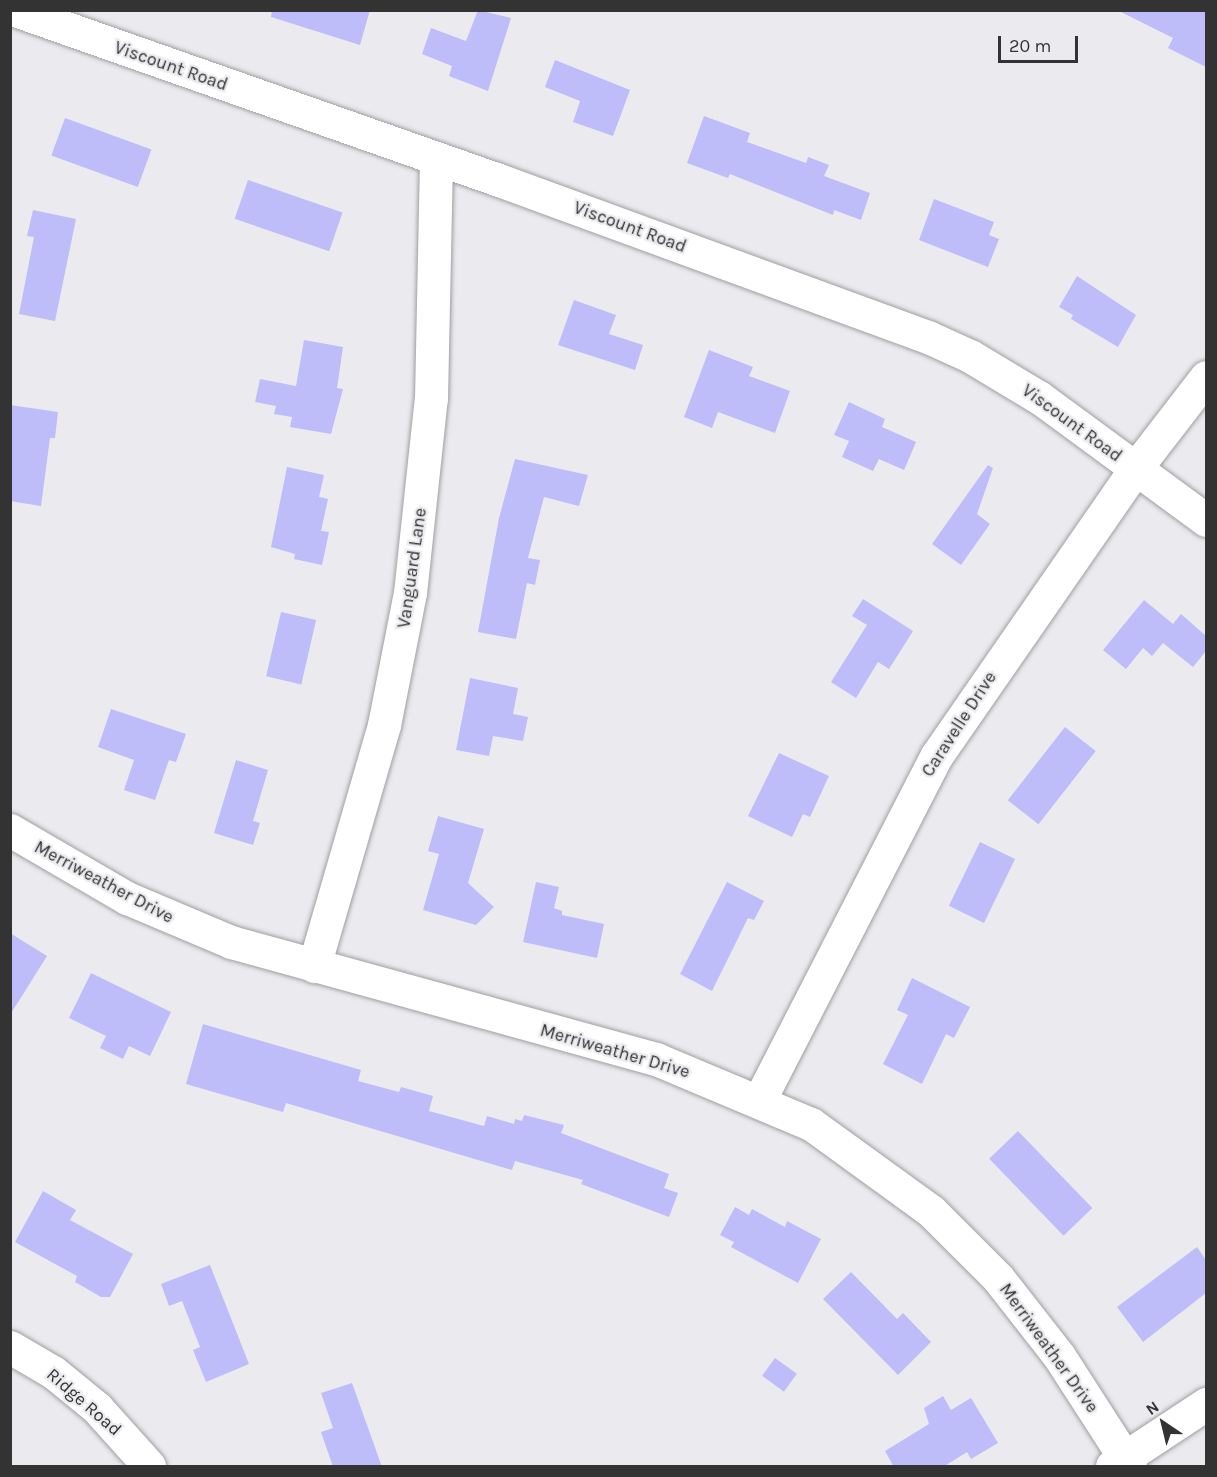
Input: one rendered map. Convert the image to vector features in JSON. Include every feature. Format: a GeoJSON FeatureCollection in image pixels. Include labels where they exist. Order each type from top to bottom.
{"type":"FeatureCollection","features":[{"type":"Feature","properties":{"kind":"street","name":"Viscount Road"},"geometry":{"type":"LineString","coordinates":[[15,10],[436,158],[928,337],[1017,383],[1206,520]]}},
{"type":"Feature","properties":{"kind":"street","name":"Vanguard Lane"},"geometry":{"type":"LineString","coordinates":[[314,966],[381,736],[410,593],[431,398],[436,158]]}},
{"type":"Feature","properties":{"kind":"street","name":"Caravelle Drive"},"geometry":{"type":"LineString","coordinates":[[760,1099],[937,755],[1135,469],[1206,377]]}},
{"type":"Feature","properties":{"kind":"street","name":"Merriweather Drive"},"geometry":{"type":"LineString","coordinates":[[10,830],[78,871],[179,921],[314,966],[646,1056],[760,1099],[838,1140],[951,1229],[1030,1315],[1122,1464]]}},
{"type":"Feature","properties":{"kind":"street","name":"Ridge Road"},"geometry":{"type":"LineString","coordinates":[[10,1347],[53,1372],[97,1408],[149,1467]]}},
{"type":"Feature","properties":{"kind":"street"},"geometry":{"type":"LineString","coordinates":[[1122,1464],[1206,1404]]}},
{"type":"Feature","properties":{"kind":"building"},"geometry":{"type":"Polygon","coordinates":[[[272,10],[370,10],[360,45],[271,17],[272,10]]]}},
{"type":"Feature","properties":{"kind":"building"},"geometry":{"type":"Polygon","coordinates":[[[478,10],[511,18],[488,91],[449,76],[452,66],[422,54],[431,28],[466,41],[478,10]]]}},
{"type":"Feature","properties":{"kind":"building"},"geometry":{"type":"Polygon","coordinates":[[[1117,10],[1206,10],[1206,67],[1168,48],[1173,38],[1117,10]]]}},
{"type":"Feature","properties":{"kind":"building"},"geometry":{"type":"Polygon","coordinates":[[[555,60],[630,90],[613,136],[573,122],[580,101],[545,87],[555,60]]]}},
{"type":"Feature","properties":{"kind":"building"},"geometry":{"type":"Polygon","coordinates":[[[704,116],[750,133],[747,142],[806,163],[808,157],[829,165],[824,176],[870,193],[861,220],[834,210],[833,215],[730,174],[728,178],[687,163],[704,116]]]}},
{"type":"Feature","properties":{"kind":"building"},"geometry":{"type":"Polygon","coordinates":[[[65,118],[151,149],[138,187],[51,156],[65,118]]]}},
{"type":"Feature","properties":{"kind":"building"},"geometry":{"type":"Polygon","coordinates":[[[248,180],[343,213],[329,251],[235,219],[248,180]]]}},
{"type":"Feature","properties":{"kind":"building"},"geometry":{"type":"Polygon","coordinates":[[[934,199],[994,222],[989,235],[999,239],[988,267],[919,240],[934,199]]]}},
{"type":"Feature","properties":{"kind":"building"},"geometry":{"type":"Polygon","coordinates":[[[33,210],[76,219],[55,321],[19,314],[34,237],[27,236],[33,210]]]}},
{"type":"Feature","properties":{"kind":"building"},"geometry":{"type":"Polygon","coordinates":[[[1077,276],[1136,315],[1118,347],[1071,319],[1073,315],[1059,307],[1077,276]]]}},
{"type":"Feature","properties":{"kind":"building"},"geometry":{"type":"Polygon","coordinates":[[[574,300],[616,315],[609,334],[643,345],[635,370],[558,345],[574,300]]]}},
{"type":"Feature","properties":{"kind":"building"},"geometry":{"type":"Polygon","coordinates":[[[304,340],[343,347],[337,388],[343,389],[331,434],[290,427],[292,417],[274,414],[276,406],[255,402],[260,379],[296,386],[304,340]]]}},
{"type":"Feature","properties":{"kind":"building"},"geometry":{"type":"Polygon","coordinates":[[[709,350],[753,367],[749,376],[790,391],[775,433],[718,412],[712,428],[684,417],[709,350]]]}},
{"type":"Feature","properties":{"kind":"building"},"geometry":{"type":"Polygon","coordinates":[[[849,402],[885,419],[882,427],[916,442],[904,470],[879,459],[873,471],[842,457],[849,441],[834,435],[849,402]]]}},
{"type":"Feature","properties":{"kind":"building"},"geometry":{"type":"Polygon","coordinates":[[[10,405],[58,412],[55,438],[50,438],[41,506],[10,501],[10,405]]]}},
{"type":"Feature","properties":{"kind":"building"},"geometry":{"type":"Polygon","coordinates":[[[515,459],[588,475],[579,506],[544,497],[528,558],[540,560],[535,585],[527,583],[516,639],[478,632],[499,518],[515,459]]]}},
{"type":"Feature","properties":{"kind":"building"},"geometry":{"type":"Polygon","coordinates":[[[988,465],[993,468],[977,514],[990,524],[961,565],[932,544],[988,465]]]}},
{"type":"Feature","properties":{"kind":"building"},"geometry":{"type":"Polygon","coordinates":[[[287,467],[324,475],[319,497],[328,499],[321,531],[329,532],[322,565],[294,559],[295,554],[271,547],[287,467]]]}},
{"type":"Feature","properties":{"kind":"building"},"geometry":{"type":"Polygon","coordinates":[[[863,599],[913,631],[889,669],[878,662],[856,698],[831,682],[867,625],[852,616],[863,599]]]}},
{"type":"Feature","properties":{"kind":"building"},"geometry":{"type":"Polygon","coordinates":[[[1144,600],[1173,624],[1181,614],[1206,636],[1206,651],[1193,667],[1163,643],[1152,656],[1143,648],[1126,669],[1103,650],[1144,600]]]}},
{"type":"Feature","properties":{"kind":"building"},"geometry":{"type":"Polygon","coordinates":[[[281,612],[316,620],[301,684],[266,676],[281,612]]]}},
{"type":"Feature","properties":{"kind":"building"},"geometry":{"type":"Polygon","coordinates":[[[470,678],[518,688],[513,714],[528,717],[523,741],[493,736],[489,756],[456,750],[470,678]]]}},
{"type":"Feature","properties":{"kind":"building"},"geometry":{"type":"Polygon","coordinates":[[[111,709],[186,734],[176,762],[169,760],[155,800],[124,790],[134,760],[98,747],[111,709]]]}},
{"type":"Feature","properties":{"kind":"building"},"geometry":{"type":"Polygon","coordinates":[[[1065,727],[1096,751],[1038,824],[1008,800],[1065,727]]]}},
{"type":"Feature","properties":{"kind":"building"},"geometry":{"type":"Polygon","coordinates":[[[779,753],[829,776],[810,817],[803,814],[792,837],[748,816],[779,753]]]}},
{"type":"Feature","properties":{"kind":"building"},"geometry":{"type":"Polygon","coordinates":[[[236,760],[268,770],[253,821],[260,823],[253,845],[214,833],[236,760]]]}},
{"type":"Feature","properties":{"kind":"building"},"geometry":{"type":"Polygon","coordinates":[[[438,816],[484,829],[468,883],[494,907],[476,925],[423,910],[439,854],[428,851],[438,816]]]}},
{"type":"Feature","properties":{"kind":"building"},"geometry":{"type":"Polygon","coordinates":[[[980,842],[1015,859],[984,923],[949,906],[980,842]]]}},
{"type":"Feature","properties":{"kind":"building"},"geometry":{"type":"Polygon","coordinates":[[[536,882],[559,887],[554,908],[562,911],[562,915],[604,924],[597,958],[523,942],[536,882]]]}},
{"type":"Feature","properties":{"kind":"building"},"geometry":{"type":"Polygon","coordinates":[[[727,882],[764,901],[754,920],[748,918],[712,991],[680,974],[727,882]]]}},
{"type":"Feature","properties":{"kind":"building"},"geometry":{"type":"Polygon","coordinates":[[[10,933],[47,956],[10,1015],[10,933]]]}},
{"type":"Feature","properties":{"kind":"building"},"geometry":{"type":"Polygon","coordinates":[[[91,973],[171,1012],[150,1056],[129,1046],[123,1059],[100,1048],[106,1036],[69,1018],[91,973]]]}},
{"type":"Feature","properties":{"kind":"building"},"geometry":{"type":"Polygon","coordinates":[[[912,978],[970,1007],[954,1038],[946,1034],[922,1084],[883,1064],[908,1015],[897,1010],[912,978]]]}},
{"type":"Feature","properties":{"kind":"building"},"geometry":{"type":"Polygon","coordinates":[[[203,1024],[361,1070],[358,1081],[399,1092],[401,1087],[433,1096],[429,1111],[484,1126],[487,1116],[514,1124],[515,1119],[522,1121],[524,1115],[564,1125],[561,1133],[669,1174],[664,1188],[678,1193],[669,1217],[581,1184],[583,1180],[515,1161],[512,1170],[286,1103],[283,1112],[186,1084],[203,1024]]]}},
{"type":"Feature","properties":{"kind":"building"},"geometry":{"type":"Polygon","coordinates":[[[1018,1131],[1092,1208],[1064,1236],[989,1159],[1018,1131]]]}},
{"type":"Feature","properties":{"kind":"building"},"geometry":{"type":"Polygon","coordinates":[[[43,1191],[76,1210],[70,1220],[133,1254],[110,1297],[101,1297],[75,1282],[77,1276],[15,1242],[43,1191]]]}},
{"type":"Feature","properties":{"kind":"building"},"geometry":{"type":"Polygon","coordinates":[[[735,1207],[749,1215],[752,1209],[785,1227],[787,1221],[821,1239],[798,1283],[731,1247],[734,1242],[720,1235],[735,1207]]]}},
{"type":"Feature","properties":{"kind":"building"},"geometry":{"type":"Polygon","coordinates":[[[1197,1247],[1206,1260],[1206,1293],[1143,1342],[1117,1307],[1197,1247]]]}},
{"type":"Feature","properties":{"kind":"building"},"geometry":{"type":"Polygon","coordinates":[[[210,1265],[249,1364],[206,1382],[193,1350],[200,1347],[182,1301],[169,1306],[161,1284],[210,1265]]]}},
{"type":"Feature","properties":{"kind":"building"},"geometry":{"type":"Polygon","coordinates":[[[851,1272],[897,1319],[903,1313],[931,1342],[898,1375],[823,1299],[851,1272]]]}},
{"type":"Feature","properties":{"kind":"building"},"geometry":{"type":"Polygon","coordinates":[[[775,1358],[797,1374],[784,1392],[762,1376],[775,1358]]]}},
{"type":"Feature","properties":{"kind":"building"},"geometry":{"type":"Polygon","coordinates":[[[352,1383],[382,1467],[333,1467],[321,1432],[333,1428],[321,1393],[352,1383]]]}},
{"type":"Feature","properties":{"kind":"building"},"geometry":{"type":"Polygon","coordinates":[[[943,1396],[951,1410],[971,1398],[998,1443],[971,1459],[967,1452],[943,1467],[894,1467],[885,1451],[929,1424],[924,1408],[943,1396]]]}}]}
